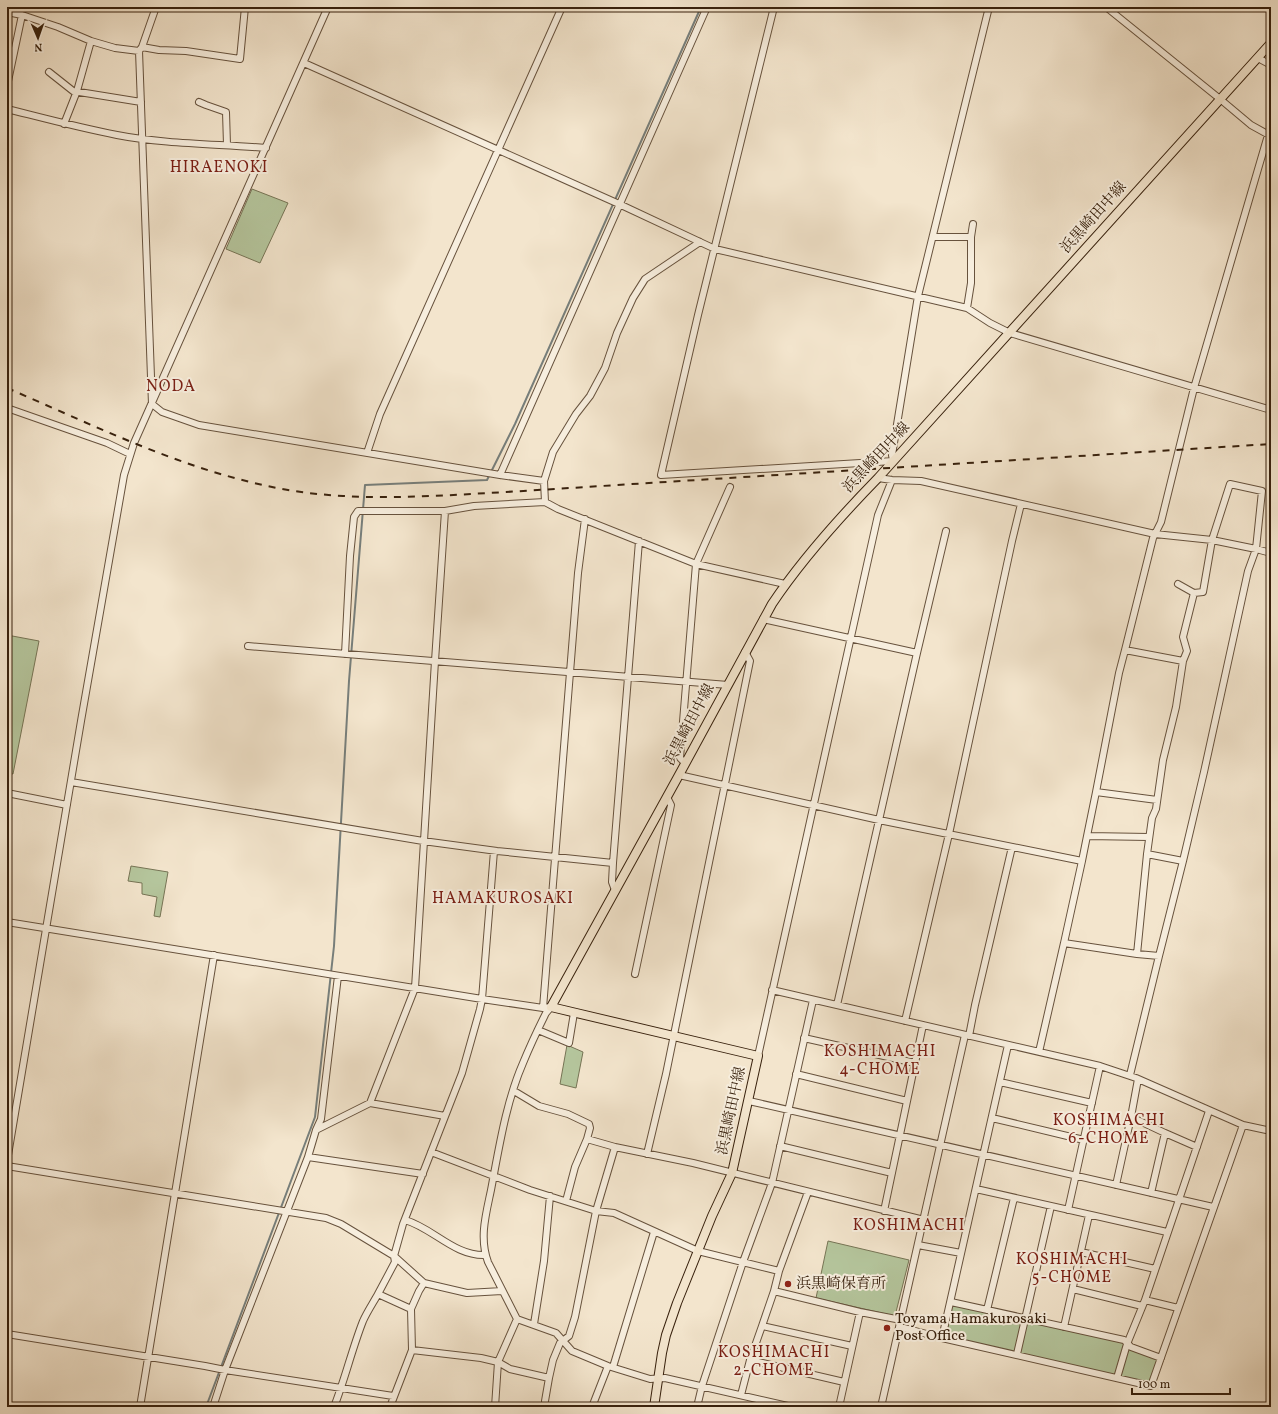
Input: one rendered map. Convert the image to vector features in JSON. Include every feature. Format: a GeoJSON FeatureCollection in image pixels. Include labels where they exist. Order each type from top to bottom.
{"type":"FeatureCollection","features":[{"type":"Feature","properties":{"kind":"main road","name":"浜黒崎田中線"},"geometry":{"type":"LineString","coordinates":[[654,1407],[666,1335],[698,1251],[732,1173],[758,1056],[547,1008],[667,797],[763,619],[785,584],[846,512],[1010,333],[1271,43]]}},
{"type":"Feature","properties":{"kind":"street"},"geometry":{"type":"LineString","coordinates":[[156,7],[140,49],[152,404],[162,412],[199,425],[544,481]]}},
{"type":"Feature","properties":{"kind":"street"},"geometry":{"type":"LineString","coordinates":[[7,12],[22,15],[58,27],[91,41],[115,48],[186,51],[240,59],[245,7]]}},
{"type":"Feature","properties":{"kind":"street"},"geometry":{"type":"LineString","coordinates":[[7,1161],[117,512],[130,454],[328,7]]}},
{"type":"Feature","properties":{"kind":"street"},"geometry":{"type":"LineString","coordinates":[[366,453],[380,414],[562,7]]}},
{"type":"Feature","properties":{"kind":"street"},"geometry":{"type":"LineString","coordinates":[[500,475],[707,7]]}},
{"type":"Feature","properties":{"kind":"street"},"geometry":{"type":"LineString","coordinates":[[774,7],[661,475],[893,461],[892,455],[918,296],[989,7]]}},
{"type":"Feature","properties":{"kind":"street"},"geometry":{"type":"LineString","coordinates":[[1039,1052],[1082,861],[1119,673],[1152,538],[1160,522],[1194,388],[1270,136],[1251,125],[1106,7]]}},
{"type":"Feature","properties":{"kind":"street"},"geometry":{"type":"LineString","coordinates":[[7,86],[22,15]]}},
{"type":"Feature","properties":{"kind":"street"},"geometry":{"type":"LineString","coordinates":[[64,124],[77,91],[91,41]]}},
{"type":"Feature","properties":{"kind":"street"},"geometry":{"type":"LineString","coordinates":[[1258,58],[1271,65]]}},
{"type":"Feature","properties":{"kind":"street"},"geometry":{"type":"LineString","coordinates":[[304,62],[619,204],[715,249],[967,308],[990,323],[1010,333],[1271,410]]}},
{"type":"Feature","properties":{"kind":"street"},"geometry":{"type":"LineString","coordinates":[[49,72],[73,91],[141,102]]}},
{"type":"Feature","properties":{"kind":"street"},"geometry":{"type":"LineString","coordinates":[[199,102],[226,112],[227,145]]}},
{"type":"Feature","properties":{"kind":"street"},"geometry":{"type":"LineString","coordinates":[[7,110],[64,124],[142,139],[266,148]]}},
{"type":"Feature","properties":{"kind":"street"},"geometry":{"type":"LineString","coordinates":[[967,308],[971,283],[972,224]]}},
{"type":"Feature","properties":{"kind":"street"},"geometry":{"type":"LineString","coordinates":[[933,237],[971,237]]}},
{"type":"Feature","properties":{"kind":"street"},"geometry":{"type":"LineString","coordinates":[[544,502],[544,481],[553,452],[576,414],[590,396],[605,368],[617,333],[633,298],[645,279],[700,242]]}},
{"type":"Feature","properties":{"kind":"street"},"geometry":{"type":"LineString","coordinates":[[7,408],[100,441],[130,454]]}},
{"type":"Feature","properties":{"kind":"street"},"geometry":{"type":"LineString","coordinates":[[878,478],[921,481],[1155,534],[1212,540],[1256,548],[1271,553]]}},
{"type":"Feature","properties":{"kind":"street"},"geometry":{"type":"LineString","coordinates":[[758,1056],[815,806],[878,515],[892,480]]}},
{"type":"Feature","properties":{"kind":"street"},"geometry":{"type":"LineString","coordinates":[[1130,1075],[1204,772],[1248,571],[1256,548],[1262,491],[1230,484],[1212,540],[1203,592],[1194,594],[1178,584]]}},
{"type":"Feature","properties":{"kind":"street"},"geometry":{"type":"LineString","coordinates":[[685,763],[680,758],[696,564],[730,487]]}},
{"type":"Feature","properties":{"kind":"street"},"geometry":{"type":"LineString","coordinates":[[346,654],[351,549],[354,517],[358,511],[445,511],[474,506],[544,502],[696,564],[785,584]]}},
{"type":"Feature","properties":{"kind":"street"},"geometry":{"type":"LineString","coordinates":[[905,1021],[949,834],[1021,504]]}},
{"type":"Feature","properties":{"kind":"street"},"geometry":{"type":"LineString","coordinates":[[370,1103],[415,988],[445,511]]}},
{"type":"Feature","properties":{"kind":"street"},"geometry":{"type":"LineString","coordinates":[[585,519],[578,573],[556,857],[547,1008],[523,1063],[499,1142],[483,1234],[485,1255],[517,1319],[556,1333],[572,1351],[610,1366],[650,1379],[665,1378],[792,1407]]}},
{"type":"Feature","properties":{"kind":"street"},"geometry":{"type":"LineString","coordinates":[[837,1005],[946,531]]}},
{"type":"Feature","properties":{"kind":"street"},"geometry":{"type":"LineString","coordinates":[[615,890],[612,882],[613,863],[639,541]]}},
{"type":"Feature","properties":{"kind":"street"},"geometry":{"type":"LineString","coordinates":[[1137,954],[1152,818],[1156,809],[1163,760],[1176,707],[1183,661],[1187,651],[1183,637],[1194,594]]}},
{"type":"Feature","properties":{"kind":"street"},"geometry":{"type":"LineString","coordinates":[[763,619],[917,653]]}},
{"type":"Feature","properties":{"kind":"street"},"geometry":{"type":"LineString","coordinates":[[248,646],[728,685]]}},
{"type":"Feature","properties":{"kind":"street"},"geometry":{"type":"LineString","coordinates":[[1125,650],[1183,661]]}},
{"type":"Feature","properties":{"kind":"street"},"geometry":{"type":"LineString","coordinates":[[648,1154],[750,660],[745,652]]}},
{"type":"Feature","properties":{"kind":"street"},"geometry":{"type":"LineString","coordinates":[[679,775],[879,820],[1082,861]]}},
{"type":"Feature","properties":{"kind":"street"},"geometry":{"type":"LineString","coordinates":[[71,782],[494,851],[613,863]]}},
{"type":"Feature","properties":{"kind":"street"},"geometry":{"type":"LineString","coordinates":[[1096,792],[1157,800]]}},
{"type":"Feature","properties":{"kind":"street"},"geometry":{"type":"LineString","coordinates":[[7,793],[67,804]]}},
{"type":"Feature","properties":{"kind":"street"},"geometry":{"type":"LineString","coordinates":[[635,974],[671,805],[667,797]]}},
{"type":"Feature","properties":{"kind":"street"},"geometry":{"type":"LineString","coordinates":[[1087,836],[1149,837]]}},
{"type":"Feature","properties":{"kind":"street"},"geometry":{"type":"LineString","coordinates":[[881,1407],[940,1145],[1012,847]]}},
{"type":"Feature","properties":{"kind":"street"},"geometry":{"type":"LineString","coordinates":[[334,1407],[350,1356],[364,1320],[395,1262],[394,1256],[405,1220],[462,1073],[482,999],[494,851]]}},
{"type":"Feature","properties":{"kind":"street"},"geometry":{"type":"LineString","coordinates":[[1147,854],[1183,861]]}},
{"type":"Feature","properties":{"kind":"street"},"geometry":{"type":"LineString","coordinates":[[7,922],[482,999],[547,1008]]}},
{"type":"Feature","properties":{"kind":"street"},"geometry":{"type":"LineString","coordinates":[[1064,943],[1159,956]]}},
{"type":"Feature","properties":{"kind":"street"},"geometry":{"type":"LineString","coordinates":[[140,1407],[214,955]]}},
{"type":"Feature","properties":{"kind":"street"},"geometry":{"type":"LineString","coordinates":[[213,1407],[225,1370],[308,1157],[321,1119],[338,976]]}},
{"type":"Feature","properties":{"kind":"street"},"geometry":{"type":"LineString","coordinates":[[772,990],[1100,1066],[1130,1075],[1243,1125],[1271,1131]]}},
{"type":"Feature","properties":{"kind":"street"},"geometry":{"type":"LineString","coordinates":[[697,1407],[702,1386],[743,1262],[772,1183],[813,1000]]}},
{"type":"Feature","properties":{"kind":"street"},"geometry":{"type":"LineString","coordinates":[[538,1030],[569,1043],[574,1013]]}},
{"type":"Feature","properties":{"kind":"street"},"geometry":{"type":"LineString","coordinates":[[884,1210],[923,1025]]}},
{"type":"Feature","properties":{"kind":"street"},"geometry":{"type":"LineString","coordinates":[[804,1038],[915,1063]]}},
{"type":"Feature","properties":{"kind":"street"},"geometry":{"type":"LineString","coordinates":[[942,1338],[1008,1045]]}},
{"type":"Feature","properties":{"kind":"street"},"geometry":{"type":"LineString","coordinates":[[1068,1210],[1100,1066]]}},
{"type":"Feature","properties":{"kind":"street"},"geometry":{"type":"LineString","coordinates":[[796,1074],[907,1101]]}},
{"type":"Feature","properties":{"kind":"street"},"geometry":{"type":"LineString","coordinates":[[1116,1185],[1138,1079]]}},
{"type":"Feature","properties":{"kind":"street"},"geometry":{"type":"LineString","coordinates":[[1000,1082],[1092,1103]]}},
{"type":"Feature","properties":{"kind":"street"},"geometry":{"type":"LineString","coordinates":[[514,1091],[539,1106],[568,1114],[589,1124],[590,1128],[587,1139],[575,1168],[566,1201]]}},
{"type":"Feature","properties":{"kind":"street"},"geometry":{"type":"LineString","coordinates":[[749,1102],[1213,1207]]}},
{"type":"Feature","properties":{"kind":"street"},"geometry":{"type":"LineString","coordinates":[[316,1130],[370,1103],[445,1116]]}},
{"type":"Feature","properties":{"kind":"street"},"geometry":{"type":"LineString","coordinates":[[1117,1378],[1127,1344],[1145,1300],[1209,1110]]}},
{"type":"Feature","properties":{"kind":"street"},"geometry":{"type":"LineString","coordinates":[[1131,1117],[1197,1147]]}},
{"type":"Feature","properties":{"kind":"street"},"geometry":{"type":"LineString","coordinates":[[992,1118],[1084,1140]]}},
{"type":"Feature","properties":{"kind":"street"},"geometry":{"type":"LineString","coordinates":[[774,1291],[901,1323],[942,1338],[1151,1386],[1243,1125]]}},
{"type":"Feature","properties":{"kind":"street"},"geometry":{"type":"LineString","coordinates":[[1151,1193],[1165,1133]]}},
{"type":"Feature","properties":{"kind":"street"},"geometry":{"type":"LineString","coordinates":[[587,1139],[615,1147],[732,1173],[924,1220]]}},
{"type":"Feature","properties":{"kind":"street"},"geometry":{"type":"LineString","coordinates":[[780,1146],[892,1173]]}},
{"type":"Feature","properties":{"kind":"street"},"geometry":{"type":"LineString","coordinates":[[545,1401],[554,1360],[560,1343],[569,1336],[578,1305],[596,1211],[615,1147]]}},
{"type":"Feature","properties":{"kind":"street"},"geometry":{"type":"LineString","coordinates":[[431,1152],[530,1190],[596,1211],[614,1213],[698,1251],[779,1271]]}},
{"type":"Feature","properties":{"kind":"street"},"geometry":{"type":"LineString","coordinates":[[308,1157],[423,1174]]}},
{"type":"Feature","properties":{"kind":"street"},"geometry":{"type":"LineString","coordinates":[[7,1166],[326,1218],[341,1224],[394,1256],[424,1283],[467,1293],[502,1291]]}},
{"type":"Feature","properties":{"kind":"street"},"geometry":{"type":"LineString","coordinates":[[976,1189],[1167,1232]]}},
{"type":"Feature","properties":{"kind":"street"},"geometry":{"type":"LineString","coordinates":[[741,1396],[750,1360],[774,1291],[779,1271],[808,1192]]}},
{"type":"Feature","properties":{"kind":"street"},"geometry":{"type":"LineString","coordinates":[[534,1324],[544,1261],[550,1196]]}},
{"type":"Feature","properties":{"kind":"street"},"geometry":{"type":"LineString","coordinates":[[987,1310],[1014,1198]]}},
{"type":"Feature","properties":{"kind":"street"},"geometry":{"type":"LineString","coordinates":[[1017,1354],[1051,1206]]}},
{"type":"Feature","properties":{"kind":"street"},"geometry":{"type":"LineString","coordinates":[[1064,1327],[1089,1215]]}},
{"type":"Feature","properties":{"kind":"street"},"geometry":{"type":"LineString","coordinates":[[405,1220],[417,1223],[460,1250],[475,1255],[485,1255]]}},
{"type":"Feature","properties":{"kind":"street"},"geometry":{"type":"LineString","coordinates":[[592,1407],[610,1366],[654,1232]]}},
{"type":"Feature","properties":{"kind":"street"},"geometry":{"type":"LineString","coordinates":[[918,1244],[962,1253]]}},
{"type":"Feature","properties":{"kind":"street"},"geometry":{"type":"LineString","coordinates":[[1081,1252],[1155,1269]]}},
{"type":"Feature","properties":{"kind":"street"},"geometry":{"type":"LineString","coordinates":[[390,1407],[412,1350],[411,1309],[424,1283]]}},
{"type":"Feature","properties":{"kind":"street"},"geometry":{"type":"LineString","coordinates":[[1073,1288],[1142,1306]]}},
{"type":"Feature","properties":{"kind":"street"},"geometry":{"type":"LineString","coordinates":[[378,1294],[411,1309]]}},
{"type":"Feature","properties":{"kind":"street"},"geometry":{"type":"LineString","coordinates":[[1145,1300],[1178,1308]]}},
{"type":"Feature","properties":{"kind":"street"},"geometry":{"type":"LineString","coordinates":[[951,1302],[1124,1340],[1131,1348],[1161,1358]]}},
{"type":"Feature","properties":{"kind":"street"},"geometry":{"type":"LineString","coordinates":[[839,1407],[860,1312]]}},
{"type":"Feature","properties":{"kind":"street"},"geometry":{"type":"LineString","coordinates":[[495,1407],[498,1362],[517,1319]]}},
{"type":"Feature","properties":{"kind":"street"},"geometry":{"type":"LineString","coordinates":[[762,1326],[852,1346]]}},
{"type":"Feature","properties":{"kind":"street"},"geometry":{"type":"LineString","coordinates":[[7,1334],[393,1396]]}},
{"type":"Feature","properties":{"kind":"street"},"geometry":{"type":"LineString","coordinates":[[412,1350],[481,1358],[498,1362],[510,1368],[549,1378]]}},
{"type":"Feature","properties":{"kind":"street"},"geometry":{"type":"LineString","coordinates":[[750,1360],[844,1382]]}},
{"type":"Feature","properties":{"kind":"green space"},"geometry":{"type":"Polygon","coordinates":[[[252,189],[288,203],[260,263],[226,249],[252,189]]]}},
{"type":"Feature","properties":{"kind":"green space"},"geometry":{"type":"Polygon","coordinates":[[[7,635],[39,641],[13,774],[7,773],[7,635]]]}},
{"type":"Feature","properties":{"kind":"green space"},"geometry":{"type":"Polygon","coordinates":[[[131,866],[168,872],[160,917],[154,916],[157,897],[142,894],[142,883],[128,881],[131,866]]]}},
{"type":"Feature","properties":{"kind":"green space"},"geometry":{"type":"Polygon","coordinates":[[[567,1045],[583,1052],[576,1088],[560,1084],[567,1045]]]}},
{"type":"Feature","properties":{"kind":"green space"},"geometry":{"type":"Polygon","coordinates":[[[828,1241],[909,1260],[895,1316],[816,1298],[828,1241]]]}},
{"type":"Feature","properties":{"kind":"green space"},"geometry":{"type":"Polygon","coordinates":[[[951,1303],[992,1311],[1123,1343],[1129,1349],[1163,1361],[1153,1388],[943,1341],[951,1303]]]}},
{"type":"Feature","properties":{"kind":"waterway"},"geometry":{"type":"LineString","coordinates":[[206,1407],[315,1117],[334,946],[349,681],[365,485],[487,480],[515,424],[701,7]]}},
{"type":"Feature","properties":{"kind":"railway"},"geometry":{"type":"LineString","coordinates":[[7,388],[110,433],[180,461],[251,482],[288,490],[342,496],[397,497],[479,494],[1271,444]]}},
{"type":"Feature","properties":{"kind":"place","name":"浜黒崎保育所"},"geometry":{"type":"Point","coordinates":[788,1284]}},
{"type":"Feature","properties":{"kind":"place","name":"Toyama Hamakurosaki Post Office"},"geometry":{"type":"Point","coordinates":[887,1328]}},
{"type":"Feature","properties":{"kind":"district","name":"HIRAENOKI"},"geometry":{"type":"Point","coordinates":[219,168]}},
{"type":"Feature","properties":{"kind":"district","name":"NODA"},"geometry":{"type":"Point","coordinates":[171,387]}},
{"type":"Feature","properties":{"kind":"district","name":"HAMAKUROSAKI"},"geometry":{"type":"Point","coordinates":[503,899]}},
{"type":"Feature","properties":{"kind":"district","name":"KOSHIMACHI 4-CHOME"},"geometry":{"type":"Point","coordinates":[880,1061]}},
{"type":"Feature","properties":{"kind":"district","name":"KOSHIMACHI 6-CHOME"},"geometry":{"type":"Point","coordinates":[1109,1130]}},
{"type":"Feature","properties":{"kind":"district","name":"KOSHIMACHI"},"geometry":{"type":"Point","coordinates":[909,1226]}},
{"type":"Feature","properties":{"kind":"district","name":"KOSHIMACHI 5-CHOME"},"geometry":{"type":"Point","coordinates":[1072,1269]}},
{"type":"Feature","properties":{"kind":"district","name":"KOSHIMACHI 2-CHOME"},"geometry":{"type":"Point","coordinates":[774,1362]}}]}
